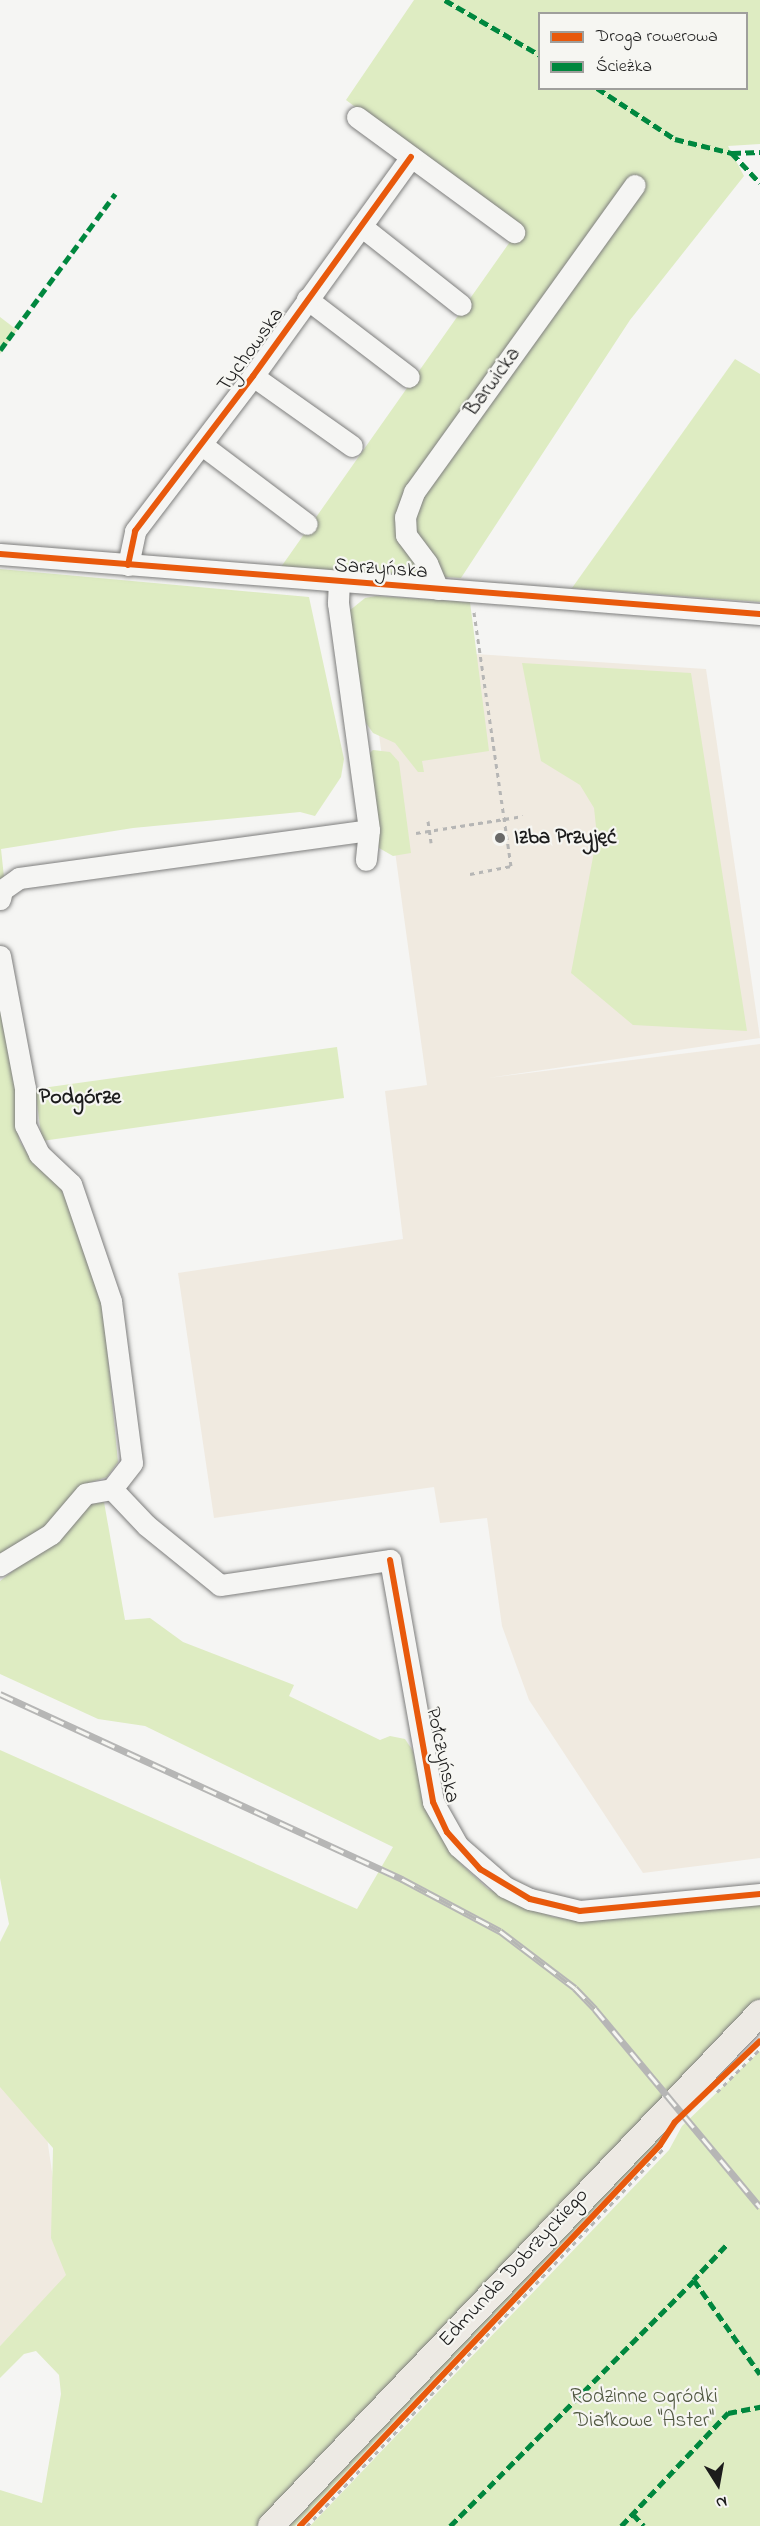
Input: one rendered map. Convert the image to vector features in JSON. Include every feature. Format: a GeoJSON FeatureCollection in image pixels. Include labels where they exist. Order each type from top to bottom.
{"type":"FeatureCollection","features":[{"type":"Feature","properties":{"kind":"main road","name":"Edmunda Dobrzyckiego"},"geometry":{"type":"LineString","coordinates":[[271,2526],[760,2013]]}},
{"type":"Feature","properties":{"kind":"street"},"geometry":{"type":"LineString","coordinates":[[357,117],[514,232]]}},
{"type":"Feature","properties":{"kind":"street","name":"Tychowska"},"geometry":{"type":"LineString","coordinates":[[128,565],[135,531],[253,376],[411,157]]}},
{"type":"Feature","properties":{"kind":"street","name":"Barwicka"},"geometry":{"type":"LineString","coordinates":[[438,589],[427,562],[406,535],[405,517],[414,492],[635,185]]}},
{"type":"Feature","properties":{"kind":"street"},"geometry":{"type":"LineString","coordinates":[[361,226],[461,305]]}},
{"type":"Feature","properties":{"kind":"street","name":"Tychowska"},"geometry":{"type":"LineString","coordinates":[[307,299],[409,377]]}},
{"type":"Feature","properties":{"kind":"street","name":"Tychowska"},"geometry":{"type":"LineString","coordinates":[[253,376],[352,446]]}},
{"type":"Feature","properties":{"kind":"street"},"geometry":{"type":"LineString","coordinates":[[202,445],[308,524]]}},
{"type":"Feature","properties":{"kind":"street","name":"Sarzyńska"},"geometry":{"type":"LineString","coordinates":[[0,554],[760,614]]}},
{"type":"Feature","properties":{"kind":"street"},"geometry":{"type":"LineString","coordinates":[[339,582],[338,603],[369,830],[366,860]]}},
{"type":"Feature","properties":{"kind":"street"},"geometry":{"type":"LineString","coordinates":[[0,899],[2,890],[19,878],[369,830]]}},
{"type":"Feature","properties":{"kind":"street"},"geometry":{"type":"LineString","coordinates":[[0,956],[25,1088],[25,1125],[39,1154],[70,1184],[111,1301],[132,1463],[112,1489],[85,1494],[51,1534],[0,1565]]}},
{"type":"Feature","properties":{"kind":"street","name":"Połczyńska"},"geometry":{"type":"LineString","coordinates":[[112,1489],[146,1524],[220,1585],[390,1560],[432,1802],[447,1832],[480,1869],[530,1899],[579,1911],[760,1894]]}},
{"type":"Feature","properties":{"kind":"path"},"geometry":{"type":"LineString","coordinates":[[471,874],[511,867],[473,592]]}},
{"type":"Feature","properties":{"kind":"path"},"geometry":{"type":"LineString","coordinates":[[416,832],[523,816]]}},
{"type":"Feature","properties":{"kind":"path"},"geometry":{"type":"LineString","coordinates":[[428,821],[431,843]]}},
{"type":"Feature","properties":{"kind":"path"},"geometry":{"type":"LineString","coordinates":[[713,2093],[760,2041]]}},
{"type":"Feature","properties":{"kind":"path"},"geometry":{"type":"LineString","coordinates":[[713,2093],[760,2049]]}},
{"type":"Feature","properties":{"kind":"path"},"geometry":{"type":"LineString","coordinates":[[300,2526],[666,2140]]}},
{"type":"Feature","properties":{"kind":"path"},"geometry":{"type":"LineString","coordinates":[[307,2526],[666,2140]]}},
{"type":"Feature","properties":{"kind":"shaded area"},"geometry":{"type":"Polygon","coordinates":[[[367,647],[706,669],[760,1038],[488,1078],[760,1044],[760,1858],[643,1873],[529,1700],[502,1626],[487,1518],[440,1523],[434,1487],[214,1518],[178,1273],[403,1239],[385,1091],[427,1085],[367,647]]]}},
{"type":"Feature","properties":{"kind":"shaded area"},"geometry":{"type":"Polygon","coordinates":[[[0,2025],[46,2131],[67,2275],[0,2346],[0,2025]]]}},
{"type":"Feature","properties":{"kind":"green space"},"geometry":{"type":"Polygon","coordinates":[[[414,0],[760,0],[760,144],[728,146],[744,176],[630,320],[461,578],[281,567],[519,229],[346,100],[414,0]]]}},
{"type":"Feature","properties":{"kind":"green space"},"geometry":{"type":"Polygon","coordinates":[[[0,317],[17,330],[0,354],[0,317]]]}},
{"type":"Feature","properties":{"kind":"green space"},"geometry":{"type":"Polygon","coordinates":[[[735,359],[760,374],[760,602],[572,588],[735,359]]]}},
{"type":"Feature","properties":{"kind":"green space"},"geometry":{"type":"Polygon","coordinates":[[[0,569],[309,597],[344,759],[341,777],[315,816],[300,812],[133,828],[1,849],[4,877],[0,883],[0,569]]]}},
{"type":"Feature","properties":{"kind":"green space"},"geometry":{"type":"Polygon","coordinates":[[[376,596],[470,602],[489,751],[422,761],[424,772],[418,772],[395,743],[373,733],[361,716],[349,611],[365,598],[376,596]]]}},
{"type":"Feature","properties":{"kind":"green space"},"geometry":{"type":"Polygon","coordinates":[[[522,663],[691,673],[747,1031],[633,1025],[571,973],[597,836],[594,808],[580,785],[541,761],[522,663]]]}},
{"type":"Feature","properties":{"kind":"green space"},"geometry":{"type":"Polygon","coordinates":[[[373,750],[390,752],[399,762],[411,853],[393,856],[379,848],[366,756],[373,750]]]}},
{"type":"Feature","properties":{"kind":"green space"},"geometry":{"type":"Polygon","coordinates":[[[0,1008],[15,1081],[19,1140],[32,1161],[58,1180],[102,1294],[118,1462],[107,1477],[79,1486],[47,1528],[0,1557],[0,1008]]]}},
{"type":"Feature","properties":{"kind":"green space"},"geometry":{"type":"Polygon","coordinates":[[[337,1047],[344,1098],[42,1141],[35,1089],[337,1047]]]}},
{"type":"Feature","properties":{"kind":"green space"},"geometry":{"type":"Polygon","coordinates":[[[104,1502],[125,1620],[150,1618],[183,1642],[294,1685],[289,1696],[380,1740],[390,1736],[405,1739],[413,1751],[426,1811],[460,1863],[488,1889],[553,1917],[579,1920],[760,1903],[760,1999],[722,2034],[257,2526],[0,2526],[0,2490],[42,2503],[61,2394],[59,2375],[36,2351],[24,2354],[0,2378],[0,2346],[66,2275],[51,2238],[53,2148],[0,2087],[0,1942],[9,1924],[0,1878],[0,1750],[357,1909],[393,1847],[145,1726],[98,1719],[0,1674],[0,1581],[63,1532],[86,1505],[104,1502]]]}},
{"type":"Feature","properties":{"kind":"green space","name":"Rodzinne Ogródki Diałkowe \"Aster\""},"geometry":{"type":"Polygon","coordinates":[[[760,2051],[760,2526],[310,2526],[669,2150],[682,2126],[760,2051]]]}},
{"type":"Feature","properties":{"kind":"green space"},"geometry":{"type":"Polygon","coordinates":[[[673,2120],[657,2143],[295,2526],[284,2526],[673,2120]]]}},
{"type":"Feature","properties":{"kind":"railway"},"geometry":{"type":"LineString","coordinates":[[0,1694],[402,1879],[500,1931],[575,1988],[595,2009],[760,2207]]}},
{"type":"Feature","properties":{"kind":"marked path"},"geometry":{"type":"LineString","coordinates":[[445,0],[538,54]]}},
{"type":"Feature","properties":{"kind":"marked path"},"geometry":{"type":"LineString","coordinates":[[600,90],[675,139],[732,153],[760,152]]}},
{"type":"Feature","properties":{"kind":"marked path"},"geometry":{"type":"LineString","coordinates":[[732,153],[760,183]]}},
{"type":"Feature","properties":{"kind":"marked path"},"geometry":{"type":"LineString","coordinates":[[0,350],[115,194]]}},
{"type":"Feature","properties":{"kind":"marked path"},"geometry":{"type":"LineString","coordinates":[[726,2246],[694,2280],[760,2374]]}},
{"type":"Feature","properties":{"kind":"marked path"},"geometry":{"type":"LineString","coordinates":[[450,2526],[694,2280]]}},
{"type":"Feature","properties":{"kind":"marked path"},"geometry":{"type":"LineString","coordinates":[[621,2526],[728,2413],[760,2407]]}},
{"type":"Feature","properties":{"kind":"marked path"},"geometry":{"type":"LineString","coordinates":[[633,2514],[644,2526]]}},
{"type":"Feature","properties":{"kind":"cycle path"},"geometry":{"type":"LineString","coordinates":[[128,565],[135,531],[253,376],[411,157]]}},
{"type":"Feature","properties":{"kind":"cycle path"},"geometry":{"type":"LineString","coordinates":[[0,554],[760,614]]}},
{"type":"Feature","properties":{"kind":"cycle path"},"geometry":{"type":"LineString","coordinates":[[390,1560],[433,1802],[447,1832],[480,1869],[530,1899],[580,1911],[760,1894]]}},
{"type":"Feature","properties":{"kind":"cycle path"},"geometry":{"type":"LineString","coordinates":[[300,2526],[660,2145],[675,2122],[760,2041]]}},
{"type":"Feature","properties":{"kind":"place","name":"Izba Przyjęć"},"geometry":{"type":"Point","coordinates":[500,838]}},
{"type":"Feature","properties":{"kind":"district","name":"Podgórze"},"geometry":{"type":"Point","coordinates":[80,1099]}}]}
